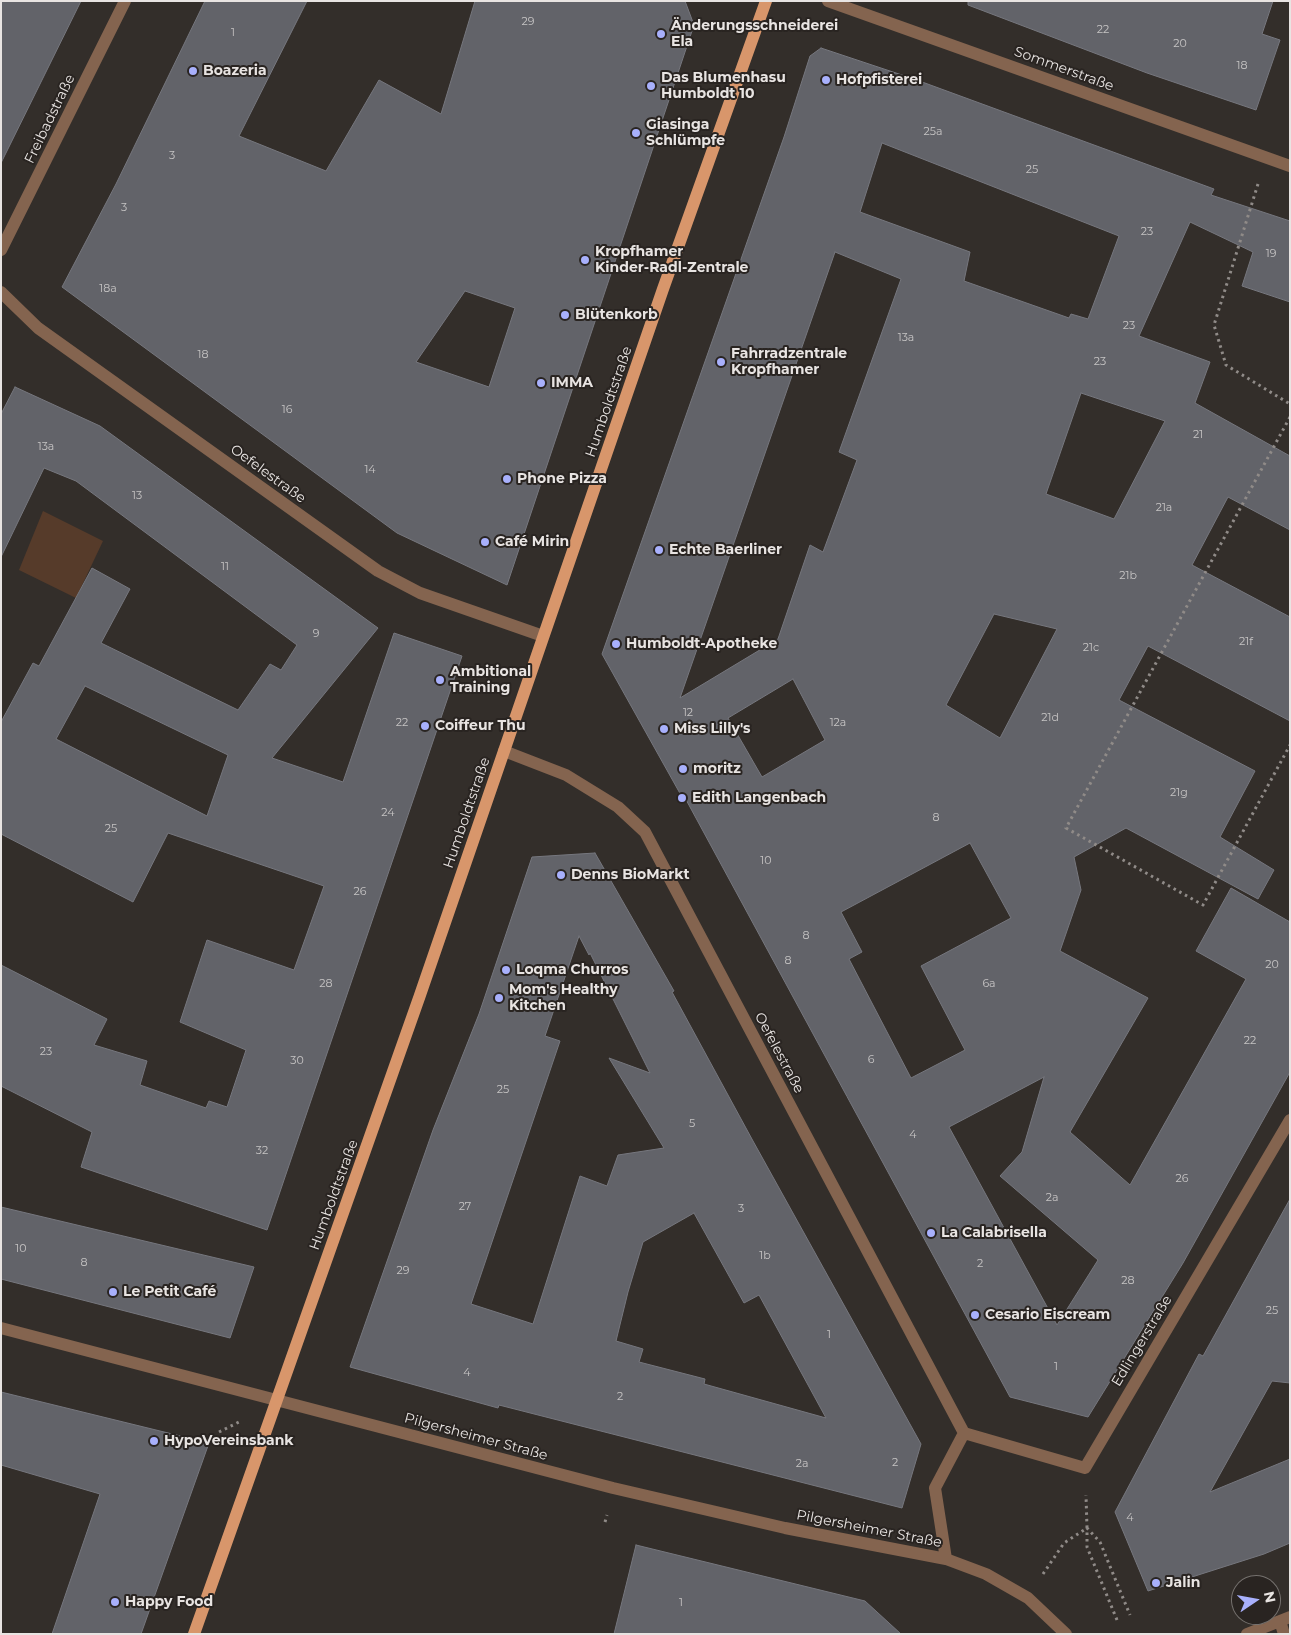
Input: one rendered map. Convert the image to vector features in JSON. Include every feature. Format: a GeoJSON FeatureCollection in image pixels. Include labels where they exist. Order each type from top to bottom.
{"type":"FeatureCollection","features":[{"type":"Feature","properties":{"kind":"main road","name":"Humboldtstraße"},"geometry":{"type":"LineString","coordinates":[[194,1634],[766,1]]}},
{"type":"Feature","properties":{"kind":"street","name":"Freibadstraße"},"geometry":{"type":"LineString","coordinates":[[1,250],[125,1]]}},
{"type":"Feature","properties":{"kind":"street","name":"Sommerstraße"},"geometry":{"type":"LineString","coordinates":[[828,1],[1290,166]]}},
{"type":"Feature","properties":{"kind":"street","name":"Oefelestraße"},"geometry":{"type":"LineString","coordinates":[[1,292],[38,328],[378,571],[420,593],[543,636]]}},
{"type":"Feature","properties":{"kind":"street","name":"Oefelestraße"},"geometry":{"type":"LineString","coordinates":[[504,751],[566,775],[618,807],[645,832],[964,1433]]}},
{"type":"Feature","properties":{"kind":"street","name":"Edlingerstraße"},"geometry":{"type":"LineString","coordinates":[[1085,1468],[1290,1120]]}},
{"type":"Feature","properties":{"kind":"street","name":"Pilgersheimer Straße"},"geometry":{"type":"LineString","coordinates":[[1,1328],[632,1492],[785,1528],[946,1559],[986,1574],[1028,1598],[1066,1634]]}},
{"type":"Feature","properties":{"kind":"street"},"geometry":{"type":"LineString","coordinates":[[946,1559],[935,1488],[964,1433],[1085,1468]]}},
{"type":"Feature","properties":{"kind":"street"},"geometry":{"type":"LineString","coordinates":[[1246,1634],[1285,1619],[1284,1634]]}},
{"type":"Feature","properties":{"kind":"path"},"geometry":{"type":"LineString","coordinates":[[1251,210],[1214,325],[1226,365],[1290,404]]}},
{"type":"Feature","properties":{"kind":"path"},"geometry":{"type":"LineString","coordinates":[[1290,417],[1066,828],[1203,905],[1290,745]]}},
{"type":"Feature","properties":{"kind":"path"},"geometry":{"type":"LineString","coordinates":[[1085,1468],[1087,1547],[1117,1620]]}},
{"type":"Feature","properties":{"kind":"path"},"geometry":{"type":"LineString","coordinates":[[1087,1528],[1100,1542],[1130,1615]]}},
{"type":"Feature","properties":{"kind":"path"},"geometry":{"type":"LineString","coordinates":[[1028,1598],[1064,1543],[1087,1528]]}},
{"type":"Feature","properties":{"kind":"shaded area"},"geometry":{"type":"Polygon","coordinates":[[[43,511],[103,541],[76,598],[19,570],[43,511]]]}},
{"type":"Feature","properties":{"kind":"building"},"geometry":{"type":"Polygon","coordinates":[[[1,1],[81,1],[1,163],[1,1]]]}},
{"type":"Feature","properties":{"kind":"building"},"geometry":{"type":"Polygon","coordinates":[[[205,1],[307,1],[239,136],[326,171],[379,80],[441,114],[475,1],[685,1],[694,25],[507,585],[397,533],[62,287],[116,184],[205,1]],[[465,291],[416,362],[489,387],[515,308],[465,291]]]}},
{"type":"Feature","properties":{"kind":"building"},"geometry":{"type":"Polygon","coordinates":[[[968,1],[1273,1],[1262,34],[1280,40],[1256,110],[1147,73],[968,5],[968,1]]]}},
{"type":"Feature","properties":{"kind":"building"},"geometry":{"type":"Polygon","coordinates":[[[821,48],[914,79],[1214,189],[1211,195],[1290,221],[1290,302],[1242,286],[1253,252],[1190,222],[1139,336],[1210,362],[1195,403],[1290,456],[1290,530],[1228,497],[1192,565],[1290,617],[1290,721],[1148,646],[1119,700],[1255,771],[1220,837],[1274,870],[1258,899],[1126,828],[1074,857],[1081,890],[1060,951],[1148,998],[1070,1132],[1130,1185],[1246,979],[1196,951],[1231,888],[1290,922],[1290,1072],[1183,1263],[1088,1417],[1010,1397],[684,796],[682,797],[602,654],[784,137],[810,56],[821,48]],[[882,143],[860,212],[970,252],[964,281],[1069,318],[1071,314],[1088,319],[1119,236],[882,143]],[[835,252],[680,698],[778,639],[810,545],[823,552],[857,460],[839,452],[901,279],[835,252]],[[1081,393],[1046,494],[1114,519],[1165,421],[1081,393]],[[994,614],[946,705],[1000,738],[1057,629],[994,614]],[[793,679],[728,718],[762,777],[825,740],[793,679]],[[970,843],[841,912],[862,952],[849,959],[911,1078],[965,1050],[921,966],[1011,918],[970,843]],[[1044,1077],[949,1127],[1057,1325],[1098,1260],[1000,1176],[1022,1152],[1044,1077]]]}},
{"type":"Feature","properties":{"kind":"building"},"geometry":{"type":"Polygon","coordinates":[[[15,387],[100,426],[378,628],[272,758],[343,782],[394,633],[462,656],[267,1230],[81,1167],[92,1132],[1,1086],[1,965],[107,1019],[94,1045],[147,1061],[140,1085],[206,1108],[209,1101],[227,1107],[246,1050],[180,1022],[207,940],[294,970],[324,886],[168,833],[133,902],[1,834],[1,722],[33,663],[39,666],[92,568],[130,589],[101,643],[238,710],[270,664],[281,670],[297,645],[76,481],[44,468],[1,557],[1,414],[15,387]],[[85,686],[56,739],[207,816],[228,755],[85,686]]]}},
{"type":"Feature","properties":{"kind":"building"},"geometry":{"type":"Polygon","coordinates":[[[595,853],[674,991],[672,992],[753,1141],[921,1444],[902,1508],[499,1405],[498,1408],[350,1367],[433,1130],[479,1014],[532,857],[595,853]],[[579,936],[545,1036],[560,1041],[471,1304],[533,1324],[580,1176],[607,1186],[618,1155],[664,1148],[609,1058],[650,1073],[590,953],[589,955],[579,936]],[[694,1213],[643,1242],[616,1341],[643,1349],[639,1362],[705,1379],[704,1384],[826,1418],[759,1295],[744,1303],[694,1213]]]}},
{"type":"Feature","properties":{"kind":"building"},"geometry":{"type":"Polygon","coordinates":[[[1290,1199],[1290,1383],[1272,1381],[1210,1492],[1290,1459],[1290,1543],[1264,1554],[1148,1591],[1115,1512],[1199,1354],[1203,1356],[1290,1199]]]}},
{"type":"Feature","properties":{"kind":"building"},"geometry":{"type":"Polygon","coordinates":[[[1,1207],[254,1267],[230,1338],[1,1279],[1,1207]]]}},
{"type":"Feature","properties":{"kind":"building"},"geometry":{"type":"Polygon","coordinates":[[[1,1392],[209,1443],[141,1634],[52,1634],[100,1494],[1,1465],[1,1392]]]}},
{"type":"Feature","properties":{"kind":"building"},"geometry":{"type":"Polygon","coordinates":[[[636,1545],[865,1601],[901,1634],[614,1634],[636,1545]]]}},
{"type":"Feature","properties":{"kind":"place","name":"Änderungsschneiderei Ela"},"geometry":{"type":"Point","coordinates":[661,34]}},
{"type":"Feature","properties":{"kind":"place","name":"Boazeria"},"geometry":{"type":"Point","coordinates":[193,71]}},
{"type":"Feature","properties":{"kind":"place","name":"Hofpfisterei"},"geometry":{"type":"Point","coordinates":[826,80]}},
{"type":"Feature","properties":{"kind":"place","name":"Das Blumenhasu Humboldt 10"},"geometry":{"type":"Point","coordinates":[651,86]}},
{"type":"Feature","properties":{"kind":"place","name":"Giasinga Schlümpfe"},"geometry":{"type":"Point","coordinates":[636,133]}},
{"type":"Feature","properties":{"kind":"place","name":"Kropfhamer Kinder-Radl-Zentrale"},"geometry":{"type":"Point","coordinates":[585,260]}},
{"type":"Feature","properties":{"kind":"place","name":"Blütenkorb"},"geometry":{"type":"Point","coordinates":[565,315]}},
{"type":"Feature","properties":{"kind":"place","name":"Fahrradzentrale Kropfhamer"},"geometry":{"type":"Point","coordinates":[721,362]}},
{"type":"Feature","properties":{"kind":"place","name":"IMMA"},"geometry":{"type":"Point","coordinates":[541,383]}},
{"type":"Feature","properties":{"kind":"place","name":"Phone Pizza"},"geometry":{"type":"Point","coordinates":[507,479]}},
{"type":"Feature","properties":{"kind":"place","name":"Café Mirin"},"geometry":{"type":"Point","coordinates":[485,542]}},
{"type":"Feature","properties":{"kind":"place","name":"Echte Baerliner"},"geometry":{"type":"Point","coordinates":[659,550]}},
{"type":"Feature","properties":{"kind":"place","name":"Humboldt-Apotheke"},"geometry":{"type":"Point","coordinates":[616,644]}},
{"type":"Feature","properties":{"kind":"place","name":"Ambitional Training"},"geometry":{"type":"Point","coordinates":[440,680]}},
{"type":"Feature","properties":{"kind":"place","name":"Coiffeur Thu"},"geometry":{"type":"Point","coordinates":[425,726]}},
{"type":"Feature","properties":{"kind":"place","name":"Miss Lilly's"},"geometry":{"type":"Point","coordinates":[664,729]}},
{"type":"Feature","properties":{"kind":"place","name":"moritz"},"geometry":{"type":"Point","coordinates":[683,769]}},
{"type":"Feature","properties":{"kind":"place","name":"Edith Langenbach"},"geometry":{"type":"Point","coordinates":[682,798]}},
{"type":"Feature","properties":{"kind":"place","name":"Denns BioMarkt"},"geometry":{"type":"Point","coordinates":[561,875]}},
{"type":"Feature","properties":{"kind":"place","name":"Loqma Churros"},"geometry":{"type":"Point","coordinates":[506,970]}},
{"type":"Feature","properties":{"kind":"place","name":"Mom's Healthy Kitchen"},"geometry":{"type":"Point","coordinates":[499,998]}},
{"type":"Feature","properties":{"kind":"place","name":"La Calabrisella"},"geometry":{"type":"Point","coordinates":[931,1233]}},
{"type":"Feature","properties":{"kind":"place","name":"Le Petit Café"},"geometry":{"type":"Point","coordinates":[113,1292]}},
{"type":"Feature","properties":{"kind":"place","name":"Cesario Eiscream"},"geometry":{"type":"Point","coordinates":[975,1315]}},
{"type":"Feature","properties":{"kind":"place","name":"HypoVereinsbank"},"geometry":{"type":"Point","coordinates":[154,1441]}},
{"type":"Feature","properties":{"kind":"place","name":"Jalin"},"geometry":{"type":"Point","coordinates":[1156,1583]}},
{"type":"Feature","properties":{"kind":"place","name":"Happy Food"},"geometry":{"type":"Point","coordinates":[115,1602]}}]}
